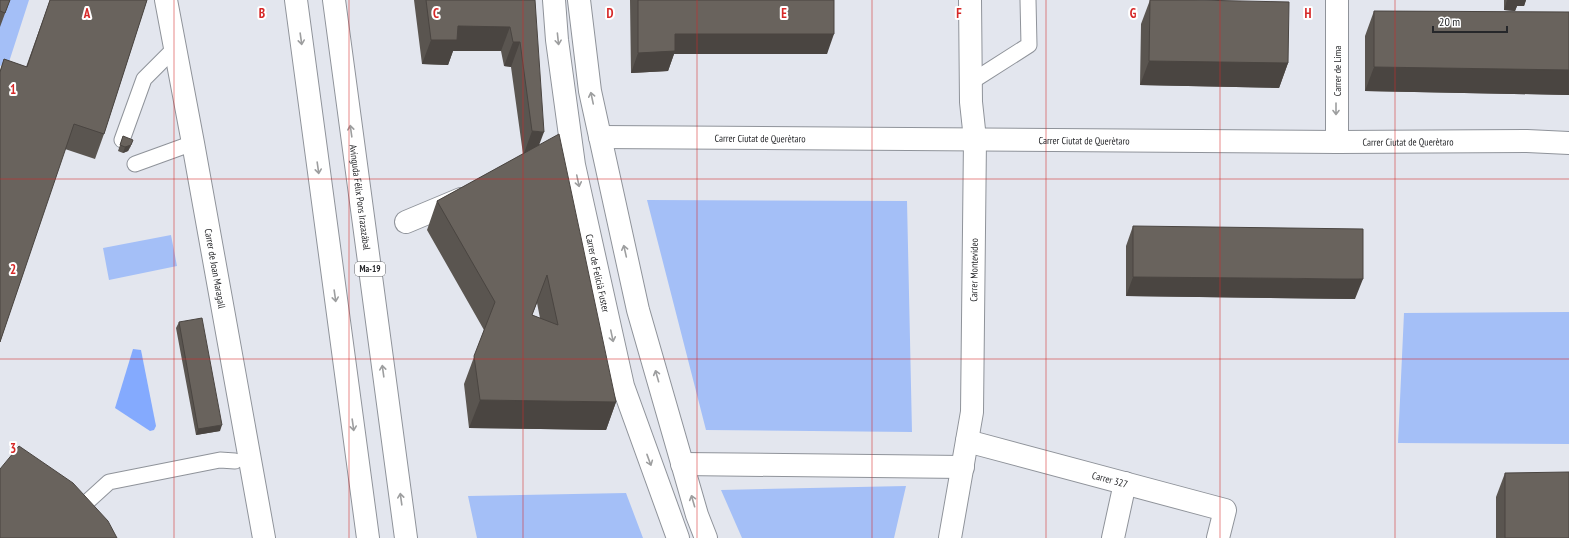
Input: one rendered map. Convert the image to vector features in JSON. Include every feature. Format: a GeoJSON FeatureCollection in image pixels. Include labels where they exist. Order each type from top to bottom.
{"type":"FeatureCollection","features":[{"type":"Feature","properties":{"kind":"main road","name":"Carrer de Joan Maragall"},"geometry":{"type":"LineString","coordinates":[[166,0],[264,538]]}},
{"type":"Feature","properties":{"kind":"main road"},"geometry":{"type":"LineString","coordinates":[[296,0],[368,538]]}},
{"type":"Feature","properties":{"kind":"main road","name":"Avinguda Félix Pons Irazazábal"},"geometry":{"type":"LineString","coordinates":[[334,0],[406,538]]}},
{"type":"Feature","properties":{"kind":"main road","name":"Carrer de Felicià Fuster"},"geometry":{"type":"LineString","coordinates":[[554,0],[574,165],[623,386],[678,538]]}},
{"type":"Feature","properties":{"kind":"main road"},"geometry":{"type":"LineString","coordinates":[[580,0],[590,91],[638,310],[697,515],[706,538]]}},
{"type":"Feature","properties":{"kind":"main road","name":"Carrer Montevideo"},"geometry":{"type":"LineString","coordinates":[[950,538],[972,412],[975,138],[971,82],[970,0]]}},
{"type":"Feature","properties":{"kind":"main road","name":"Carrer de Lima"},"geometry":{"type":"LineString","coordinates":[[1337,0],[1337,142]]}},
{"type":"Feature","properties":{"kind":"main road","name":"Carrer Ciutat de Querètaro"},"geometry":{"type":"LineString","coordinates":[[600,137],[975,138],[1337,142],[1527,141],[1569,143]]}},
{"type":"Feature","properties":{"kind":"main road"},"geometry":{"type":"LineString","coordinates":[[551,161],[572,152]]}},
{"type":"Feature","properties":{"kind":"main road"},"geometry":{"type":"LineString","coordinates":[[406,222],[478,192]]}},
{"type":"Feature","properties":{"kind":"main road","name":"Carrer 327"},"geometry":{"type":"LineString","coordinates":[[968,441],[1225,510],[1218,538]]}},
{"type":"Feature","properties":{"kind":"main road"},"geometry":{"type":"LineString","coordinates":[[682,464],[963,467]]}},
{"type":"Feature","properties":{"kind":"main road"},"geometry":{"type":"LineString","coordinates":[[1114,538],[1125,483]]}},
{"type":"Feature","properties":{"kind":"lane"},"geometry":{"type":"LineString","coordinates":[[971,82],[1029,46],[1028,0]]}},
{"type":"Feature","properties":{"kind":"lane"},"geometry":{"type":"LineString","coordinates":[[122,140],[144,79],[175,48]]}},
{"type":"Feature","properties":{"kind":"lane"},"geometry":{"type":"LineString","coordinates":[[135,164],[193,143]]}},
{"type":"Feature","properties":{"kind":"lane"},"geometry":{"type":"LineString","coordinates":[[76,512],[109,482],[220,460],[235,461]]}},
{"type":"Feature","properties":{"kind":"shaded area"},"geometry":{"type":"Polygon","coordinates":[[[0,0],[29,0],[9,62],[0,66],[0,0]]]}},
{"type":"Feature","properties":{"kind":"shaded area"},"geometry":{"type":"Polygon","coordinates":[[[647,200],[907,201],[912,432],[706,430],[647,200]]]}},
{"type":"Feature","properties":{"kind":"shaded area"},"geometry":{"type":"Polygon","coordinates":[[[171,235],[177,266],[109,280],[103,248],[171,235]]]}},
{"type":"Feature","properties":{"kind":"shaded area"},"geometry":{"type":"Polygon","coordinates":[[[1569,312],[1569,444],[1398,443],[1404,313],[1569,312]]]}},
{"type":"Feature","properties":{"kind":"shaded area"},"geometry":{"type":"Polygon","coordinates":[[[133,349],[141,350],[156,426],[154,430],[150,431],[115,408],[133,349]]]}},
{"type":"Feature","properties":{"kind":"shaded area"},"geometry":{"type":"Polygon","coordinates":[[[906,486],[894,538],[742,538],[721,490],[906,486]]]}},
{"type":"Feature","properties":{"kind":"shaded area"},"geometry":{"type":"Polygon","coordinates":[[[626,493],[643,538],[477,538],[468,496],[626,493]]]}},
{"type":"Feature","properties":{"kind":"building"},"geometry":{"type":"Polygon","coordinates":[[[0,0],[10,0],[5,13],[0,11],[0,0]]]}},
{"type":"Feature","properties":{"kind":"building"},"geometry":{"type":"Polygon","coordinates":[[[50,0],[147,0],[104,134],[74,124],[0,342],[0,72],[4,59],[27,67],[50,0]]]}},
{"type":"Feature","properties":{"kind":"building"},"geometry":{"type":"Polygon","coordinates":[[[426,0],[535,0],[544,132],[532,131],[520,42],[513,42],[510,27],[458,26],[457,40],[431,40],[426,0]]]}},
{"type":"Feature","properties":{"kind":"building"},"geometry":{"type":"Polygon","coordinates":[[[638,0],[834,0],[834,34],[675,34],[675,51],[638,53],[638,0]]]}},
{"type":"Feature","properties":{"kind":"building"},"geometry":{"type":"Polygon","coordinates":[[[1150,0],[1289,2],[1288,63],[1149,61],[1150,0]]]}},
{"type":"Feature","properties":{"kind":"building"},"geometry":{"type":"Polygon","coordinates":[[[1374,11],[1569,12],[1569,70],[1374,67],[1374,11]]]}},
{"type":"Feature","properties":{"kind":"building"},"geometry":{"type":"Polygon","coordinates":[[[559,134],[616,402],[480,400],[474,356],[495,302],[437,201],[559,134]],[[547,275],[532,315],[558,325],[547,275]]]}},
{"type":"Feature","properties":{"kind":"building"},"geometry":{"type":"Polygon","coordinates":[[[123,136],[133,140],[131,145],[125,147],[120,145],[123,136]]]}},
{"type":"Feature","properties":{"kind":"building"},"geometry":{"type":"Polygon","coordinates":[[[1133,226],[1363,229],[1363,279],[1133,277],[1133,226]]]}},
{"type":"Feature","properties":{"kind":"building"},"geometry":{"type":"Polygon","coordinates":[[[202,318],[222,425],[198,429],[179,322],[202,318]]]}},
{"type":"Feature","properties":{"kind":"building"},"geometry":{"type":"Polygon","coordinates":[[[19,446],[73,483],[108,521],[117,538],[0,538],[0,469],[19,446]]]}},
{"type":"Feature","properties":{"kind":"building"},"geometry":{"type":"Polygon","coordinates":[[[1569,472],[1569,538],[1505,538],[1505,473],[1569,472]]]}}]}
